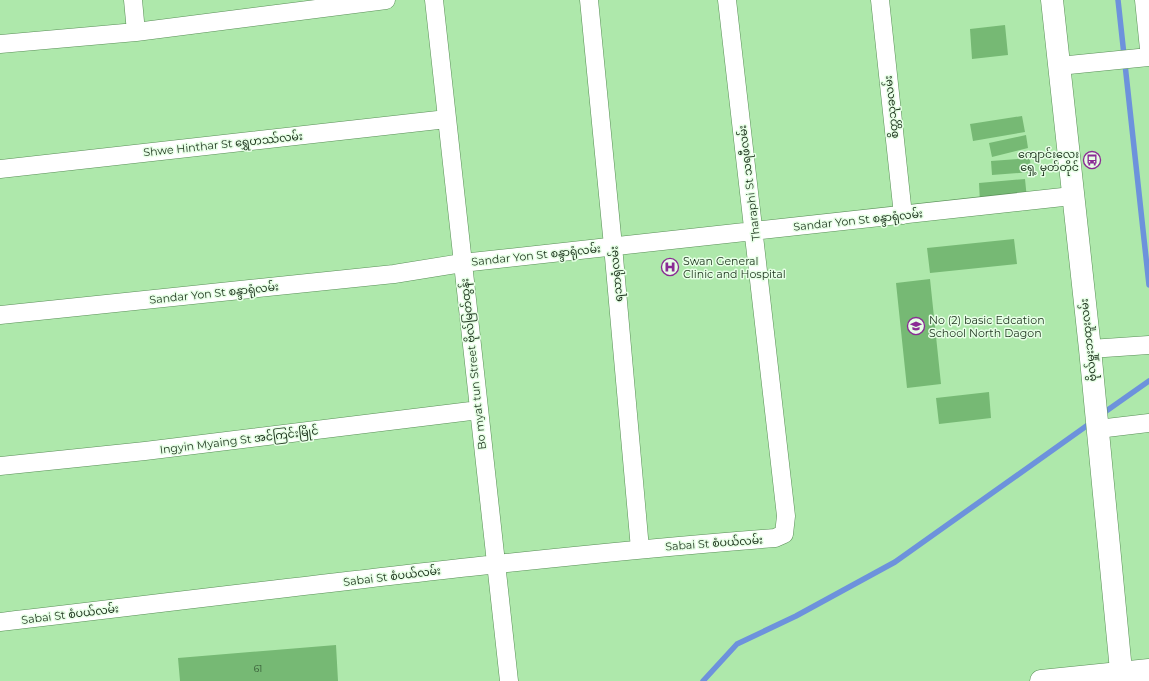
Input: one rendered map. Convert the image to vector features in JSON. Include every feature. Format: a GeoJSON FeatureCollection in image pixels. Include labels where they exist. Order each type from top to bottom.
{"type":"FeatureCollection","features":[{"type":"Feature","properties":{"kind":"main road","name":"ဗိုလ်မှူးဘထူးလမ်း"},"geometry":{"type":"LineString","coordinates":[[1052,0],[1072,196],[1090,349],[1122,677]]}},
{"type":"Feature","properties":{"kind":"main road"},"geometry":{"type":"LineString","coordinates":[[1041,681],[1122,677],[1149,670]]}},
{"type":"Feature","properties":{"kind":"street"},"geometry":{"type":"LineString","coordinates":[[133,0],[136,32]]}},
{"type":"Feature","properties":{"kind":"street"},"geometry":{"type":"LineString","coordinates":[[0,44],[136,32],[277,7],[386,0]]}},
{"type":"Feature","properties":{"kind":"street","name":"Bo myat tun Street ဗိုလ်မြတ်ထွန်း"},"geometry":{"type":"LineString","coordinates":[[434,0],[509,681]]}},
{"type":"Feature","properties":{"kind":"street","name":"ရသာရုံလမ်း"},"geometry":{"type":"LineString","coordinates":[[589,0],[640,549]]}},
{"type":"Feature","properties":{"kind":"street","name":"Tharaphi St သရဖီလမ်း"},"geometry":{"type":"LineString","coordinates":[[727,0],[755,231],[786,516],[784,534]]}},
{"type":"Feature","properties":{"kind":"street","name":"စိတ္တသုခလမ်း"},"geometry":{"type":"LineString","coordinates":[[880,0],[903,215]]}},
{"type":"Feature","properties":{"kind":"street"},"geometry":{"type":"LineString","coordinates":[[1144,0],[1149,48]]}},
{"type":"Feature","properties":{"kind":"street"},"geometry":{"type":"LineString","coordinates":[[1059,66],[1149,57]]}},
{"type":"Feature","properties":{"kind":"street","name":"Shwe Hinthar St ရွှေဟဿ်လမ်း"},"geometry":{"type":"LineString","coordinates":[[0,169],[447,119]]}},
{"type":"Feature","properties":{"kind":"street","name":"Sandar Yon St စန္ဒာရုံလမ်း"},"geometry":{"type":"LineString","coordinates":[[0,315],[394,274],[462,263],[1072,196]]}},
{"type":"Feature","properties":{"kind":"street"},"geometry":{"type":"LineString","coordinates":[[1090,349],[1149,345]]}},
{"type":"Feature","properties":{"kind":"street","name":"Ingyin Myaing St အင်ကြင်းမြိုင်"},"geometry":{"type":"LineString","coordinates":[[0,466],[145,451],[479,410]]}},
{"type":"Feature","properties":{"kind":"street"},"geometry":{"type":"LineString","coordinates":[[1098,429],[1149,423]]}},
{"type":"Feature","properties":{"kind":"street","name":"Sabai St စံပယ်လမ်း"},"geometry":{"type":"LineString","coordinates":[[0,622],[496,564],[640,549],[775,538],[784,534]]}},
{"type":"Feature","properties":{"kind":"building"},"geometry":{"type":"Polygon","coordinates":[[[1005,25],[1008,55],[972,59],[970,29],[1005,25]]]}},
{"type":"Feature","properties":{"kind":"building"},"geometry":{"type":"Polygon","coordinates":[[[1022,116],[1025,132],[973,141],[970,124],[1022,116]]]}},
{"type":"Feature","properties":{"kind":"building"},"geometry":{"type":"Polygon","coordinates":[[[1026,135],[1028,148],[992,157],[989,143],[1026,135]]]}},
{"type":"Feature","properties":{"kind":"building"},"geometry":{"type":"Polygon","coordinates":[[[1030,158],[1031,172],[992,175],[991,161],[1030,158]]]}},
{"type":"Feature","properties":{"kind":"building"},"geometry":{"type":"Polygon","coordinates":[[[1025,179],[1027,199],[980,203],[979,183],[1025,179]]]}},
{"type":"Feature","properties":{"kind":"building"},"geometry":{"type":"Polygon","coordinates":[[[1014,239],[1017,264],[930,273],[927,248],[1014,239]]]}},
{"type":"Feature","properties":{"kind":"building"},"geometry":{"type":"Polygon","coordinates":[[[930,279],[941,384],[907,388],[896,283],[930,279]]]}},
{"type":"Feature","properties":{"kind":"building"},"geometry":{"type":"Polygon","coordinates":[[[989,392],[991,418],[939,424],[936,398],[989,392]]]}},
{"type":"Feature","properties":{"kind":"building"},"geometry":{"type":"Polygon","coordinates":[[[336,645],[338,681],[180,681],[178,658],[336,645]]]}},
{"type":"Feature","properties":{"kind":"waterway"},"geometry":{"type":"LineString","coordinates":[[1118,0],[1149,285]]}},
{"type":"Feature","properties":{"kind":"waterway"},"geometry":{"type":"LineString","coordinates":[[1102,414],[1149,381]]}},
{"type":"Feature","properties":{"kind":"waterway"},"geometry":{"type":"LineString","coordinates":[[703,681],[737,644],[796,616],[895,562],[1092,422]]}},
{"type":"Feature","properties":{"kind":"place","name":"ကျောင်းလေး ရှေ့ မှတ်တိုင်"},"geometry":{"type":"Point","coordinates":[1092,160]}},
{"type":"Feature","properties":{"kind":"place","name":"Swan General Clinic and Hospital"},"geometry":{"type":"Point","coordinates":[670,267]}},
{"type":"Feature","properties":{"kind":"place","name":"No (2) basic Edcation School North Dagon"},"geometry":{"type":"Point","coordinates":[916,326]}}]}
